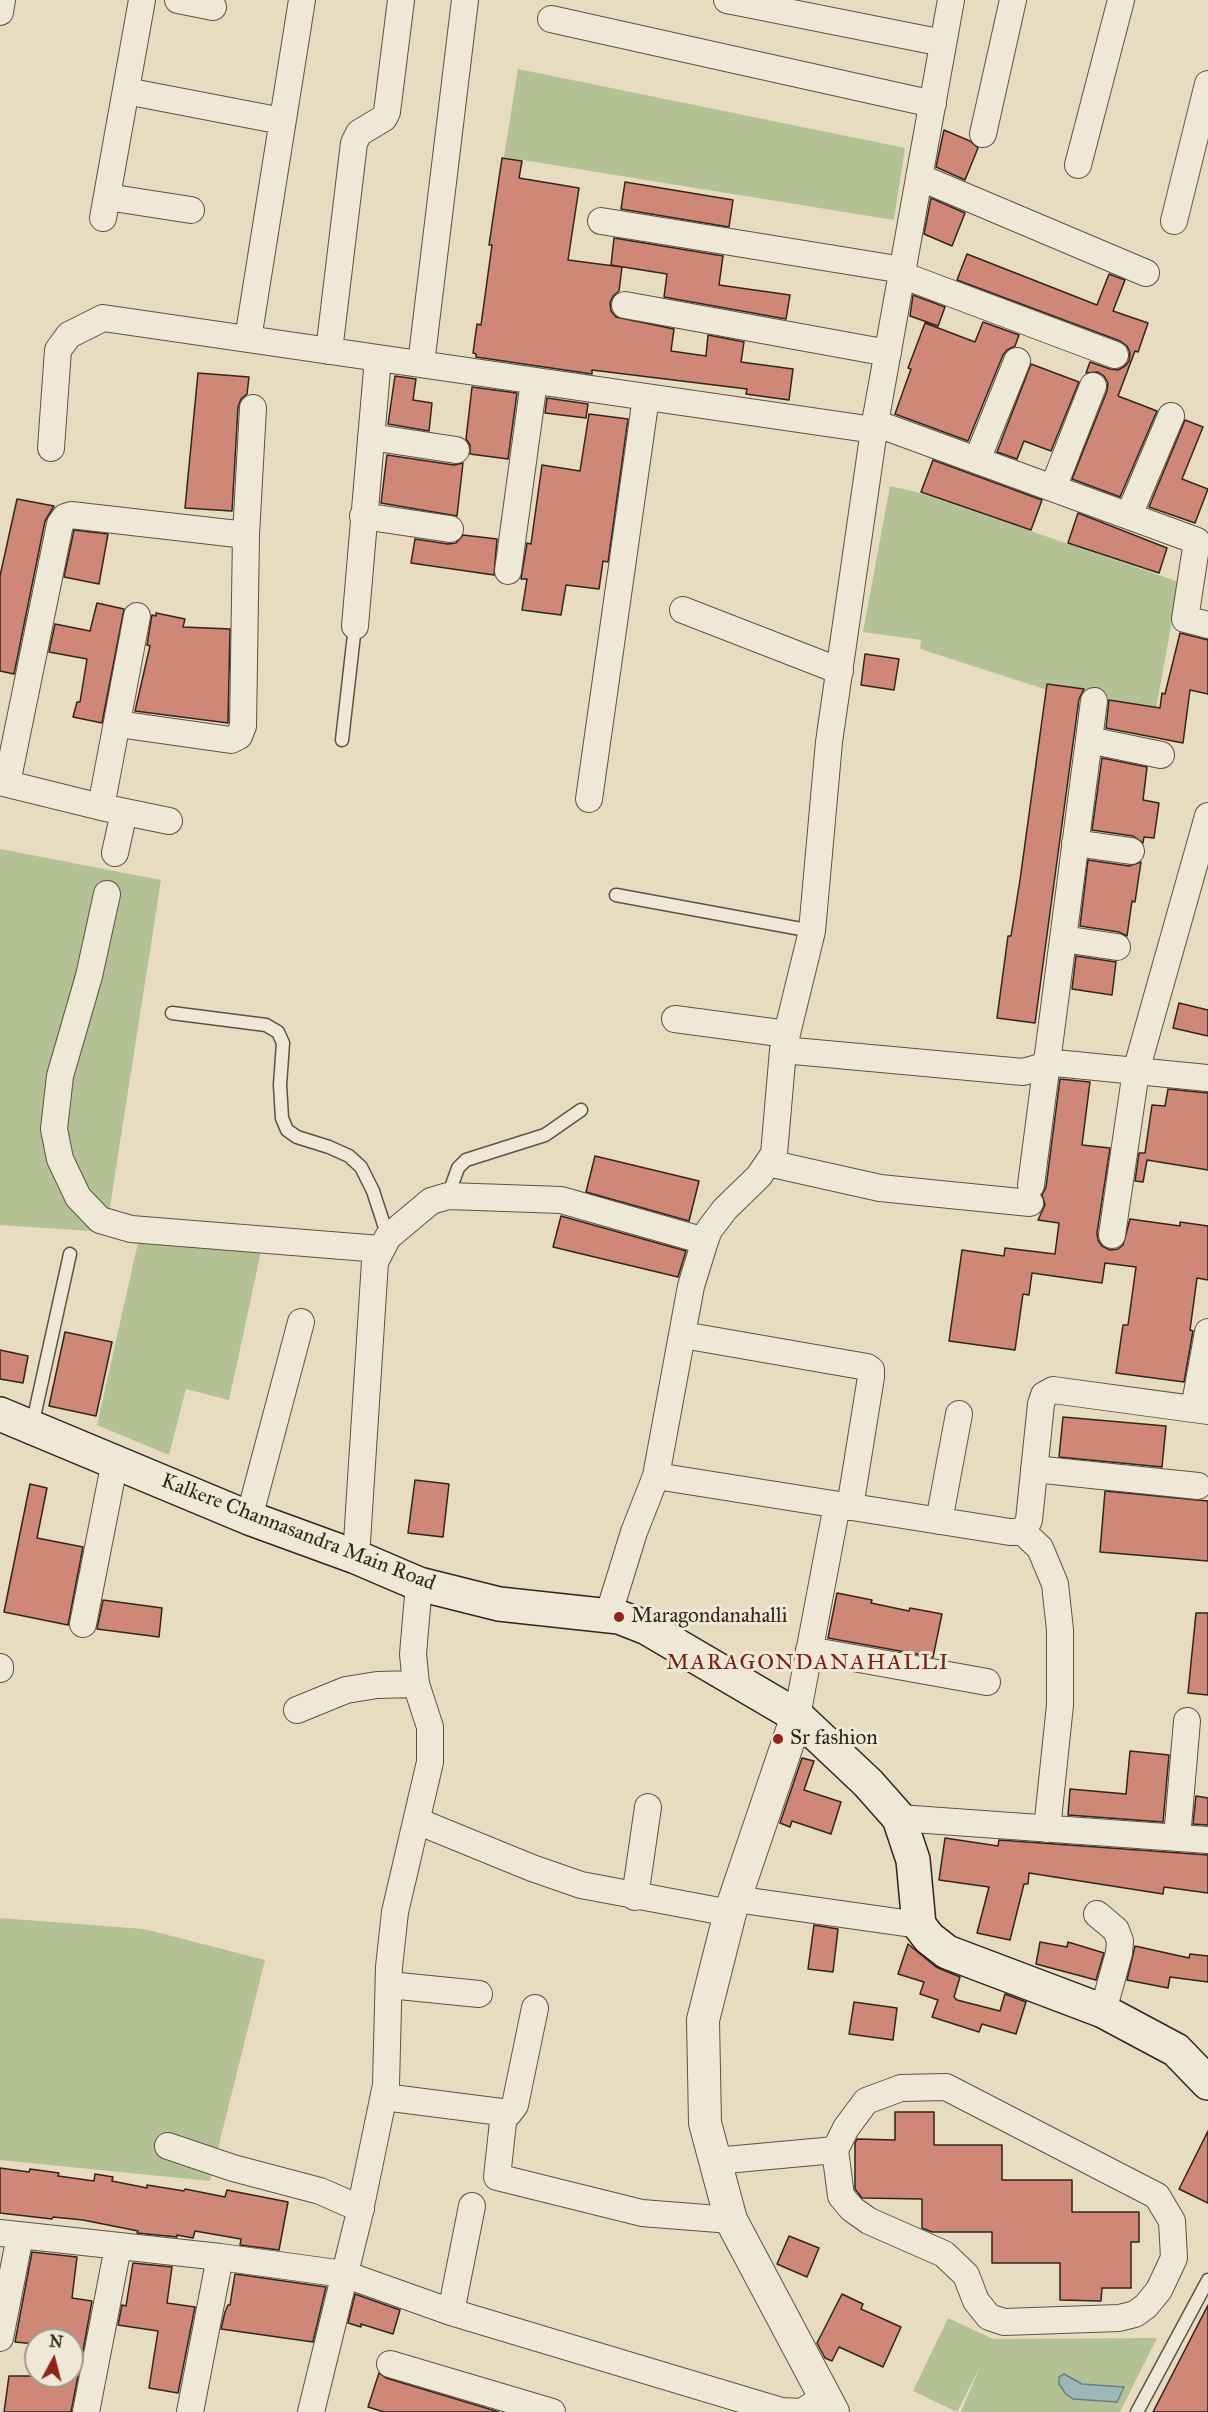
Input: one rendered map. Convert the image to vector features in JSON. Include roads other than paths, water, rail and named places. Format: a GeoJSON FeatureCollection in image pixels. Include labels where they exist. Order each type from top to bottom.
{"type":"FeatureCollection","features":[{"type":"Feature","properties":{"kind":"main road","name":"Kalkere Channasandra Main Road"},"geometry":{"type":"LineString","coordinates":[[0,1414],[249,1518],[356,1557],[419,1584],[499,1604],[619,1617],[646,1628],[797,1716],[868,1783],[899,1818]]}},
{"type":"Feature","properties":{"kind":"main road"},"geometry":{"type":"LineString","coordinates":[[899,1818],[913,1860],[919,1925],[928,1938],[947,1952],[1103,2011],[1176,2050],[1208,2083]]}},
{"type":"Feature","properties":{"kind":"street"},"geometry":{"type":"LineString","coordinates":[[0,12],[2,0]]}},
{"type":"Feature","properties":{"kind":"street"},"geometry":{"type":"LineString","coordinates":[[142,0],[105,207],[190,210]]}},
{"type":"Feature","properties":{"kind":"street"},"geometry":{"type":"LineString","coordinates":[[178,0],[213,7]]}},
{"type":"Feature","properties":{"kind":"street"},"geometry":{"type":"LineString","coordinates":[[248,339],[302,0]]}},
{"type":"Feature","properties":{"kind":"street"},"geometry":{"type":"LineString","coordinates":[[329,351],[354,142],[359,133],[384,118],[387,112],[401,0]]}},
{"type":"Feature","properties":{"kind":"street"},"geometry":{"type":"LineString","coordinates":[[421,364],[465,0]]}},
{"type":"Feature","properties":{"kind":"street"},"geometry":{"type":"LineString","coordinates":[[727,0],[944,43]]}},
{"type":"Feature","properties":{"kind":"street"},"geometry":{"type":"LineString","coordinates":[[608,1616],[634,1532],[656,1476],[691,1286],[705,1241],[709,1230],[725,1209],[759,1176],[774,1154],[785,1042],[812,932],[829,742],[874,426],[951,0]]}},
{"type":"Feature","properties":{"kind":"street"},"geometry":{"type":"LineString","coordinates":[[983,134],[1013,0]]}},
{"type":"Feature","properties":{"kind":"street"},"geometry":{"type":"LineString","coordinates":[[1078,165],[1121,0]]}},
{"type":"Feature","properties":{"kind":"street"},"geometry":{"type":"LineString","coordinates":[[551,19],[933,104]]}},
{"type":"Feature","properties":{"kind":"street"},"geometry":{"type":"LineString","coordinates":[[1174,221],[1208,84]]}},
{"type":"Feature","properties":{"kind":"street"},"geometry":{"type":"LineString","coordinates":[[126,91],[282,121]]}},
{"type":"Feature","properties":{"kind":"street"},"geometry":{"type":"LineString","coordinates":[[920,177],[1146,273]]}},
{"type":"Feature","properties":{"kind":"street"},"geometry":{"type":"LineString","coordinates":[[601,221],[902,272],[1115,356]]}},
{"type":"Feature","properties":{"kind":"street"},"geometry":{"type":"LineString","coordinates":[[625,305],[888,352]]}},
{"type":"Feature","properties":{"kind":"street"},"geometry":{"type":"LineString","coordinates":[[51,448],[58,350],[69,335],[103,318],[646,397],[874,426],[977,460],[1129,515],[1203,532],[1185,619],[1208,625]]}},
{"type":"Feature","properties":{"kind":"street"},"geometry":{"type":"LineString","coordinates":[[355,626],[378,358]]}},
{"type":"Feature","properties":{"kind":"street"},"geometry":{"type":"LineString","coordinates":[[977,460],[1017,361]]}},
{"type":"Feature","properties":{"kind":"street"},"geometry":{"type":"LineString","coordinates":[[508,571],[534,381]]}},
{"type":"Feature","properties":{"kind":"street"},"geometry":{"type":"LineString","coordinates":[[1053,488],[1093,386]]}},
{"type":"Feature","properties":{"kind":"street"},"geometry":{"type":"LineString","coordinates":[[588,799],[646,397]]}},
{"type":"Feature","properties":{"kind":"street"},"geometry":{"type":"LineString","coordinates":[[118,724],[231,740],[238,736],[243,726],[246,535],[253,408]]}},
{"type":"Feature","properties":{"kind":"street"},"geometry":{"type":"LineString","coordinates":[[1129,515],[1171,416]]}},
{"type":"Feature","properties":{"kind":"street"},"geometry":{"type":"LineString","coordinates":[[371,437],[456,450]]}},
{"type":"Feature","properties":{"kind":"street"},"geometry":{"type":"LineString","coordinates":[[169,820],[112,810],[4,782],[60,524],[71,515],[246,535]]}},
{"type":"Feature","properties":{"kind":"street"},"geometry":{"type":"LineString","coordinates":[[363,516],[450,529]]}},
{"type":"Feature","properties":{"kind":"street"},"geometry":{"type":"LineString","coordinates":[[683,610],[840,671]]}},
{"type":"Feature","properties":{"kind":"street"},"geometry":{"type":"LineString","coordinates":[[115,853],[112,810],[118,724],[137,616]]}},
{"type":"Feature","properties":{"kind":"street"},"geometry":{"type":"LineString","coordinates":[[768,1163],[880,1188],[1031,1194],[1094,701]]}},
{"type":"Feature","properties":{"kind":"street"},"geometry":{"type":"LineString","coordinates":[[1089,740],[1161,755]]}},
{"type":"Feature","properties":{"kind":"street"},"geometry":{"type":"LineString","coordinates":[[1112,1235],[1136,1071],[1208,816]]}},
{"type":"Feature","properties":{"kind":"street"},"geometry":{"type":"LineString","coordinates":[[1075,843],[1131,851]]}},
{"type":"Feature","properties":{"kind":"street"},"geometry":{"type":"LineString","coordinates":[[106,894],[89,976],[60,1076],[54,1129],[60,1159],[78,1197],[100,1220],[131,1229],[384,1243]]}},
{"type":"Feature","properties":{"kind":"street"},"geometry":{"type":"LineString","coordinates":[[1063,939],[1117,947]]}},
{"type":"Feature","properties":{"kind":"street"},"geometry":{"type":"LineString","coordinates":[[675,1019],[785,1042],[1023,1072],[1055,1063],[1208,1078]]}},
{"type":"Feature","properties":{"kind":"street"},"geometry":{"type":"LineString","coordinates":[[356,1557],[375,1262],[384,1243],[431,1201],[448,1196],[561,1200],[705,1241]]}},
{"type":"Feature","properties":{"kind":"street"},"geometry":{"type":"LineString","coordinates":[[249,1518],[301,1322]]}},
{"type":"Feature","properties":{"kind":"street"},"geometry":{"type":"LineString","coordinates":[[1023,1532],[1029,1520],[1041,1404],[1044,1395],[1053,1390],[1201,1410],[1208,1332]]}},
{"type":"Feature","properties":{"kind":"street"},"geometry":{"type":"LineString","coordinates":[[0,2338],[10,2234],[220,2257],[344,2274],[451,2312],[781,2411],[802,2412],[829,2404],[731,2220],[705,2123],[703,2020],[732,1906],[797,1716],[809,1650],[871,1377],[867,1367],[682,1335]]}},
{"type":"Feature","properties":{"kind":"street"},"geometry":{"type":"LineString","coordinates":[[939,1521],[959,1414]]}},
{"type":"Feature","properties":{"kind":"street"},"geometry":{"type":"LineString","coordinates":[[83,1624],[115,1461]]}},
{"type":"Feature","properties":{"kind":"street"},"geometry":{"type":"LineString","coordinates":[[1034,1469],[1198,1486]]}},
{"type":"Feature","properties":{"kind":"street"},"geometry":{"type":"LineString","coordinates":[[656,1476],[1010,1532],[1023,1532],[1040,1548],[1055,1584],[1060,1630],[1059,1705],[1047,1829]]}},
{"type":"Feature","properties":{"kind":"street"},"geometry":{"type":"LineString","coordinates":[[311,2412],[361,2209],[384,2097],[388,2035],[388,1967],[395,1912],[430,1762],[430,1727],[416,1684],[413,1654],[419,1584]]}},
{"type":"Feature","properties":{"kind":"street"},"geometry":{"type":"LineString","coordinates":[[809,1650],[987,1682]]}},
{"type":"Feature","properties":{"kind":"street"},"geometry":{"type":"LineString","coordinates":[[297,1710],[346,1690],[377,1685],[416,1684]]}},
{"type":"Feature","properties":{"kind":"street"},"geometry":{"type":"LineString","coordinates":[[1177,1838],[1187,1721]]}},
{"type":"Feature","properties":{"kind":"street"},"geometry":{"type":"LineString","coordinates":[[634,1897],[648,1807]]}},
{"type":"Feature","properties":{"kind":"street"},"geometry":{"type":"LineString","coordinates":[[899,1818],[1208,1840]]}},
{"type":"Feature","properties":{"kind":"street"},"geometry":{"type":"LineString","coordinates":[[417,1821],[580,1885],[634,1897],[919,1925]]}},
{"type":"Feature","properties":{"kind":"street"},"geometry":{"type":"LineString","coordinates":[[1097,1914],[1116,1930],[1120,1941],[1119,1953],[1103,2011]]}},
{"type":"Feature","properties":{"kind":"street"},"geometry":{"type":"LineString","coordinates":[[389,1985],[479,1994]]}},
{"type":"Feature","properties":{"kind":"street"},"geometry":{"type":"LineString","coordinates":[[384,2097],[504,2113],[513,2110],[535,2008]]}},
{"type":"Feature","properties":{"kind":"street"},"geometry":{"type":"LineString","coordinates":[[946,2086],[1157,2196],[1172,2221],[1173,2258],[1159,2290],[1146,2306],[1135,2314],[1119,2318],[1004,2322],[989,2317],[976,2301],[966,2275],[944,2254],[869,2221],[852,2208],[841,2196],[835,2150],[846,2128],[866,2101],[901,2088],[946,2086]]}},
{"type":"Feature","properties":{"kind":"street"},"geometry":{"type":"LineString","coordinates":[[504,2113],[497,2177],[642,2213],[731,2220]]}},
{"type":"Feature","properties":{"kind":"street"},"geometry":{"type":"LineString","coordinates":[[168,2146],[233,2168],[320,2191],[361,2209]]}},
{"type":"Feature","properties":{"kind":"street"},"geometry":{"type":"LineString","coordinates":[[716,2161],[835,2150]]}},
{"type":"Feature","properties":{"kind":"street"},"geometry":{"type":"LineString","coordinates":[[451,2312],[472,2206]]}},
{"type":"Feature","properties":{"kind":"street"},"geometry":{"type":"LineString","coordinates":[[86,2412],[118,2247]]}},
{"type":"Feature","properties":{"kind":"street"},"geometry":{"type":"LineString","coordinates":[[190,2412],[220,2257]]}},
{"type":"Feature","properties":{"kind":"street"},"geometry":{"type":"LineString","coordinates":[[390,2364],[552,2412]]}},
{"type":"Feature","properties":{"kind":"lane"},"geometry":{"type":"LineString","coordinates":[[342,740],[355,626]]}},
{"type":"Feature","properties":{"kind":"lane"},"geometry":{"type":"LineString","coordinates":[[616,895],[812,932]]}},
{"type":"Feature","properties":{"kind":"lane"},"geometry":{"type":"LineString","coordinates":[[172,1013],[266,1025],[278,1032],[283,1043],[280,1085],[282,1118],[287,1130],[297,1137],[349,1156],[361,1167],[373,1191],[384,1243]]}},
{"type":"Feature","properties":{"kind":"lane"},"geometry":{"type":"LineString","coordinates":[[448,1196],[458,1168],[466,1160],[545,1135],[581,1110]]}},
{"type":"Feature","properties":{"kind":"lane"},"geometry":{"type":"LineString","coordinates":[[31,1427],[69,1254]]}},
{"type":"Feature","properties":{"kind":"lane"},"geometry":{"type":"LineString","coordinates":[[1137,2412],[1208,2280]]}},
{"type":"Feature","properties":{"kind":"water"},"geometry":{"type":"Polygon","coordinates":[[[1064,2374],[1082,2384],[1124,2387],[1117,2402],[1073,2399],[1059,2384],[1059,2377],[1064,2374]]]}},
{"type":"Feature","properties":{"kind":"place","name":"Maragondanahalli"},"geometry":{"type":"Point","coordinates":[619,1617]}},
{"type":"Feature","properties":{"kind":"place","name":"Sr fashion"},"geometry":{"type":"Point","coordinates":[778,1739]}},
{"type":"Feature","properties":{"kind":"district","name":"MARAGONDANAHALLI"},"geometry":{"type":"Point","coordinates":[808,1664]}}]}
